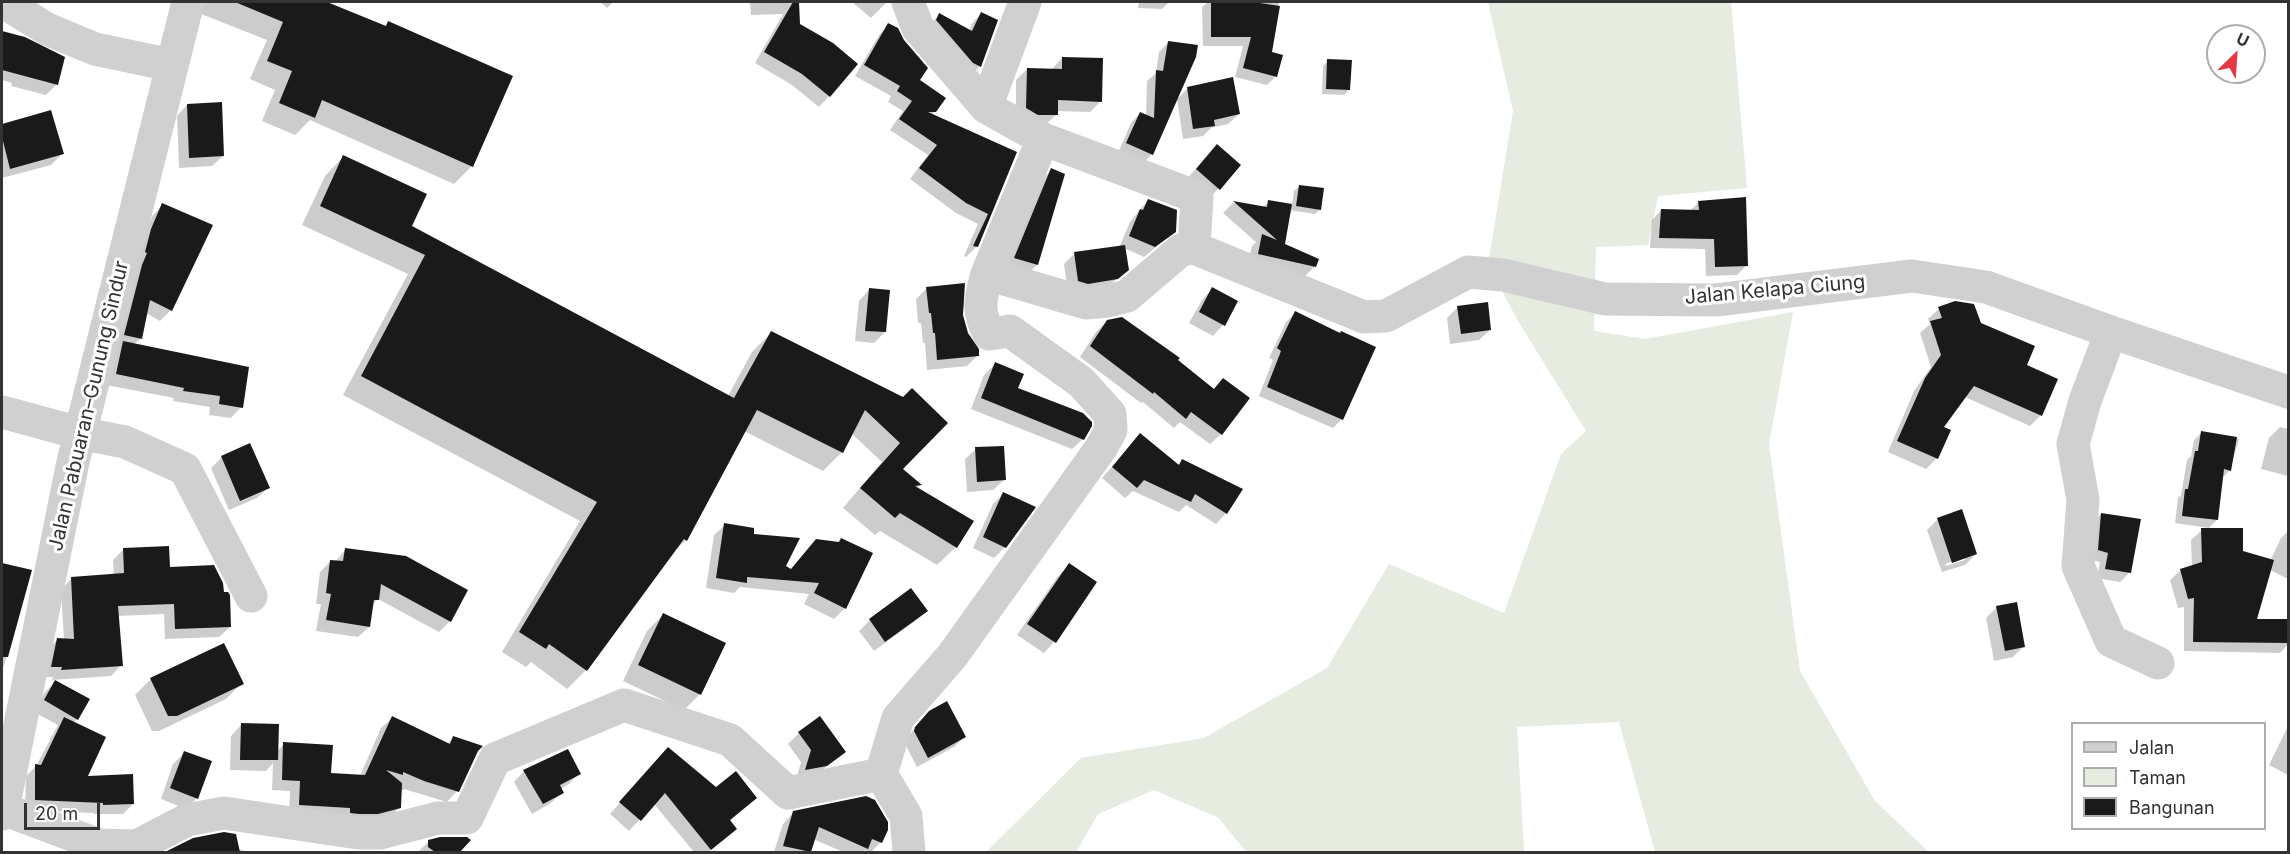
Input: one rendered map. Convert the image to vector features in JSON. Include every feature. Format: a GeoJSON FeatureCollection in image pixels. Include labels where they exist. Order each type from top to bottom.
{"type":"FeatureCollection","features":[{"type":"Feature","properties":{"kind":"street"},"geometry":{"type":"LineString","coordinates":[[3,2],[47,30],[95,49],[171,65]]}},
{"type":"Feature","properties":{"kind":"street","name":"Jalan Pabuaran–Gunung Sindur"},"geometry":{"type":"LineString","coordinates":[[2,811],[79,433],[188,2]]}},
{"type":"Feature","properties":{"kind":"street"},"geometry":{"type":"LineString","coordinates":[[908,2],[918,28],[986,107],[1043,139],[1197,197],[1194,248],[1181,250],[1127,296],[1086,303],[987,274]]}},
{"type":"Feature","properties":{"kind":"street"},"geometry":{"type":"LineString","coordinates":[[986,107],[1025,2]]}},
{"type":"Feature","properties":{"kind":"street"},"geometry":{"type":"LineString","coordinates":[[909,852],[906,816],[881,774],[898,718],[952,657],[1101,448],[1111,430],[1110,414],[1081,382],[1010,331],[989,334],[980,317],[980,300],[987,274],[1043,139]]}},
{"type":"Feature","properties":{"kind":"street","name":"Jalan Kelapa Ciung"},"geometry":{"type":"LineString","coordinates":[[1194,248],[1364,317],[1386,316],[1468,272],[1503,275],[1605,298],[1716,300],[1912,276],[1986,287],[2289,392]]}},
{"type":"Feature","properties":{"kind":"street"},"geometry":{"type":"LineString","coordinates":[[2111,332],[2085,401],[2073,444],[2083,500],[2078,566],[2111,641],[2158,663]]}},
{"type":"Feature","properties":{"kind":"street"},"geometry":{"type":"LineString","coordinates":[[2,412],[79,433],[125,442],[185,469],[251,596]]}},
{"type":"Feature","properties":{"kind":"street"},"geometry":{"type":"LineString","coordinates":[[2,811],[99,845],[136,849],[187,820],[224,813],[358,833],[380,833],[438,818],[467,818],[495,759],[624,705],[730,740],[788,793],[881,774]]}},
{"type":"Feature","properties":{"kind":"green space"},"geometry":{"type":"Polygon","coordinates":[[[1488,2],[1731,2],[1747,188],[1658,196],[1648,245],[1596,247],[1594,331],[1645,339],[1793,312],[1769,444],[1800,671],[1875,801],[1929,852],[1655,852],[1619,722],[1517,727],[1524,852],[1246,852],[1219,818],[1154,790],[1098,814],[1076,852],[986,852],[1081,758],[1204,738],[1327,668],[1389,564],[1504,613],[1561,454],[1586,431],[1518,321],[1488,265],[1513,111],[1488,2]]]}},
{"type":"Feature","properties":{"kind":"building"},"geometry":{"type":"Polygon","coordinates":[[[235,2],[327,2],[386,26],[388,21],[513,76],[473,167],[322,100],[315,118],[279,103],[292,71],[267,61],[283,22],[235,2]]]}},
{"type":"Feature","properties":{"kind":"building"},"geometry":{"type":"Polygon","coordinates":[[[793,2],[799,2],[800,24],[833,43],[858,64],[830,97],[802,74],[764,52],[793,2]]]}},
{"type":"Feature","properties":{"kind":"building"},"geometry":{"type":"Polygon","coordinates":[[[1211,2],[1253,2],[1280,6],[1272,52],[1283,55],[1277,77],[1243,68],[1251,37],[1211,37],[1211,2]]]}},
{"type":"Feature","properties":{"kind":"building"},"geometry":{"type":"Polygon","coordinates":[[[981,12],[998,20],[981,67],[973,63],[936,20],[939,13],[972,31],[981,12]]]}},
{"type":"Feature","properties":{"kind":"building"},"geometry":{"type":"Polygon","coordinates":[[[888,23],[898,28],[904,40],[928,68],[920,80],[946,98],[936,112],[928,112],[1017,152],[978,247],[973,246],[988,214],[966,203],[919,168],[937,145],[899,119],[912,101],[897,91],[900,86],[864,65],[888,23]]]}},
{"type":"Feature","properties":{"kind":"building"},"geometry":{"type":"Polygon","coordinates":[[[2,31],[25,37],[65,57],[58,85],[2,70],[2,31]]]}},
{"type":"Feature","properties":{"kind":"building"},"geometry":{"type":"Polygon","coordinates":[[[1168,41],[1198,45],[1196,57],[1153,155],[1126,143],[1140,112],[1154,118],[1156,70],[1163,71],[1168,41]]]}},
{"type":"Feature","properties":{"kind":"building"},"geometry":{"type":"Polygon","coordinates":[[[1062,57],[1103,58],[1102,102],[1058,100],[1058,115],[1038,115],[1026,108],[1027,68],[1062,69],[1062,57]]]}},
{"type":"Feature","properties":{"kind":"building"},"geometry":{"type":"Polygon","coordinates":[[[1327,59],[1352,60],[1350,90],[1326,89],[1327,59]]]}},
{"type":"Feature","properties":{"kind":"building"},"geometry":{"type":"Polygon","coordinates":[[[1233,77],[1240,114],[1214,120],[1215,126],[1193,129],[1187,87],[1233,77]]]}},
{"type":"Feature","properties":{"kind":"building"},"geometry":{"type":"Polygon","coordinates":[[[222,102],[224,156],[189,158],[187,104],[222,102]]]}},
{"type":"Feature","properties":{"kind":"building"},"geometry":{"type":"Polygon","coordinates":[[[51,110],[64,154],[10,169],[2,137],[2,124],[51,110]]]}},
{"type":"Feature","properties":{"kind":"building"},"geometry":{"type":"Polygon","coordinates":[[[1217,144],[1241,165],[1220,190],[1196,169],[1217,144]]]}},
{"type":"Feature","properties":{"kind":"building"},"geometry":{"type":"Polygon","coordinates":[[[343,155],[427,194],[412,226],[734,398],[771,331],[903,397],[912,388],[948,423],[903,469],[922,485],[915,486],[974,521],[957,548],[900,513],[895,518],[860,488],[900,443],[865,410],[843,453],[757,410],[687,541],[684,539],[587,671],[549,644],[546,649],[519,632],[597,502],[361,376],[425,255],[320,206],[343,155]]]}},
{"type":"Feature","properties":{"kind":"building"},"geometry":{"type":"Polygon","coordinates":[[[1051,168],[1065,174],[1038,265],[1014,258],[1051,168]]]}},
{"type":"Feature","properties":{"kind":"building"},"geometry":{"type":"Polygon","coordinates":[[[1299,185],[1324,188],[1321,210],[1296,206],[1299,185]]]}},
{"type":"Feature","properties":{"kind":"building"},"geometry":{"type":"Polygon","coordinates":[[[1746,197],[1748,266],[1715,267],[1714,239],[1659,238],[1661,209],[1699,210],[1698,201],[1746,197]]]}},
{"type":"Feature","properties":{"kind":"building"},"geometry":{"type":"Polygon","coordinates":[[[1148,199],[1177,210],[1176,232],[1155,247],[1129,236],[1140,209],[1143,210],[1148,199]]]}},
{"type":"Feature","properties":{"kind":"building"},"geometry":{"type":"Polygon","coordinates":[[[1268,200],[1292,204],[1285,244],[1319,259],[1316,267],[1258,254],[1262,234],[1277,240],[1233,201],[1267,207],[1268,200]]]}},
{"type":"Feature","properties":{"kind":"building"},"geometry":{"type":"Polygon","coordinates":[[[162,203],[213,225],[172,311],[150,300],[142,339],[124,335],[147,253],[145,252],[151,229],[162,203]]]}},
{"type":"Feature","properties":{"kind":"building"},"geometry":{"type":"Polygon","coordinates":[[[1125,245],[1129,270],[1118,279],[1088,284],[1078,281],[1074,252],[1125,245]]]}},
{"type":"Feature","properties":{"kind":"building"},"geometry":{"type":"Polygon","coordinates":[[[965,283],[963,315],[968,333],[979,349],[979,356],[937,360],[935,333],[933,333],[931,313],[929,313],[926,287],[965,283]]]}},
{"type":"Feature","properties":{"kind":"building"},"geometry":{"type":"Polygon","coordinates":[[[1212,287],[1238,301],[1225,326],[1199,312],[1212,287]]]}},
{"type":"Feature","properties":{"kind":"building"},"geometry":{"type":"Polygon","coordinates":[[[869,288],[890,290],[886,332],[865,331],[869,288]]]}},
{"type":"Feature","properties":{"kind":"building"},"geometry":{"type":"Polygon","coordinates":[[[1955,301],[1974,304],[1981,323],[2035,346],[2027,365],[2058,379],[2042,416],[1974,386],[1944,427],[1951,430],[1938,459],[1897,441],[1925,378],[1941,355],[1930,321],[1942,318],[1938,307],[1955,301]]]}},
{"type":"Feature","properties":{"kind":"building"},"geometry":{"type":"Polygon","coordinates":[[[1488,302],[1491,330],[1461,334],[1457,306],[1488,302]]]}},
{"type":"Feature","properties":{"kind":"building"},"geometry":{"type":"Polygon","coordinates":[[[1295,311],[1340,333],[1341,331],[1376,347],[1343,420],[1267,387],[1281,351],[1277,348],[1295,311]]]}},
{"type":"Feature","properties":{"kind":"building"},"geometry":{"type":"Polygon","coordinates":[[[1122,317],[1180,358],[1178,360],[1214,389],[1223,378],[1250,398],[1222,435],[1191,412],[1186,419],[1154,392],[1153,394],[1090,346],[1107,320],[1122,317]]]}},
{"type":"Feature","properties":{"kind":"building"},"geometry":{"type":"Polygon","coordinates":[[[123,341],[249,367],[243,408],[219,404],[220,396],[183,391],[184,388],[116,374],[123,341]]]}},
{"type":"Feature","properties":{"kind":"building"},"geometry":{"type":"Polygon","coordinates":[[[995,362],[1024,374],[1018,388],[1083,413],[1092,422],[1084,440],[981,398],[995,362]]]}},
{"type":"Feature","properties":{"kind":"building"},"geometry":{"type":"Polygon","coordinates":[[[2201,431],[2237,437],[2231,471],[2224,469],[2218,520],[2182,516],[2185,489],[2188,489],[2201,431]]]}},
{"type":"Feature","properties":{"kind":"building"},"geometry":{"type":"Polygon","coordinates":[[[1140,433],[1179,465],[1182,459],[1243,489],[1227,514],[1195,494],[1191,502],[1144,480],[1137,488],[1112,467],[1140,433]]]}},
{"type":"Feature","properties":{"kind":"building"},"geometry":{"type":"Polygon","coordinates":[[[250,443],[270,488],[240,501],[221,456],[250,443]]]}},
{"type":"Feature","properties":{"kind":"building"},"geometry":{"type":"Polygon","coordinates":[[[1004,446],[1006,480],[977,482],[975,447],[1004,446]]]}},
{"type":"Feature","properties":{"kind":"building"},"geometry":{"type":"Polygon","coordinates":[[[1003,492],[1036,507],[1006,548],[983,537],[1003,492]]]}},
{"type":"Feature","properties":{"kind":"building"},"geometry":{"type":"Polygon","coordinates":[[[1962,509],[1977,554],[1952,563],[1937,518],[1962,509]]]}},
{"type":"Feature","properties":{"kind":"building"},"geometry":{"type":"Polygon","coordinates":[[[2101,513],[2141,519],[2131,573],[2105,569],[2108,553],[2098,550],[2101,513]]]}},
{"type":"Feature","properties":{"kind":"building"},"geometry":{"type":"Polygon","coordinates":[[[724,523],[754,528],[754,534],[800,538],[786,566],[791,569],[816,539],[839,542],[841,538],[873,553],[846,609],[814,593],[819,583],[747,577],[747,583],[716,578],[724,523]]]}},
{"type":"Feature","properties":{"kind":"building"},"geometry":{"type":"Polygon","coordinates":[[[2201,528],[2243,528],[2243,551],[2274,560],[2257,619],[2289,619],[2289,643],[2193,642],[2194,598],[2188,599],[2180,569],[2202,562],[2201,528]]]}},
{"type":"Feature","properties":{"kind":"building"},"geometry":{"type":"Polygon","coordinates":[[[169,546],[170,567],[214,565],[223,583],[224,592],[230,595],[231,627],[175,629],[174,604],[118,606],[123,666],[61,670],[62,667],[51,667],[57,638],[74,639],[71,577],[124,573],[123,548],[169,546]]]}},
{"type":"Feature","properties":{"kind":"building"},"geometry":{"type":"Polygon","coordinates":[[[345,548],[406,556],[468,590],[451,622],[381,584],[379,600],[374,600],[370,627],[326,620],[331,594],[326,593],[330,560],[343,561],[345,548]]]}},
{"type":"Feature","properties":{"kind":"building"},"geometry":{"type":"Polygon","coordinates":[[[2,563],[32,570],[8,657],[2,657],[2,563]]]}},
{"type":"Feature","properties":{"kind":"building"},"geometry":{"type":"Polygon","coordinates":[[[1069,563],[1097,582],[1056,643],[1027,624],[1069,563]]]}},
{"type":"Feature","properties":{"kind":"building"},"geometry":{"type":"Polygon","coordinates":[[[911,588],[928,611],[885,642],[869,619],[911,588]]]}},
{"type":"Feature","properties":{"kind":"building"},"geometry":{"type":"Polygon","coordinates":[[[2017,602],[2025,647],[2005,651],[1996,606],[2017,602]]]}},
{"type":"Feature","properties":{"kind":"building"},"geometry":{"type":"Polygon","coordinates":[[[663,613],[726,643],[701,695],[638,665],[663,613]]]}},
{"type":"Feature","properties":{"kind":"building"},"geometry":{"type":"Polygon","coordinates":[[[224,643],[244,684],[177,716],[168,716],[150,678],[224,643]]]}},
{"type":"Feature","properties":{"kind":"building"},"geometry":{"type":"Polygon","coordinates":[[[55,680],[90,699],[78,720],[44,700],[55,680]]]}},
{"type":"Feature","properties":{"kind":"building"},"geometry":{"type":"Polygon","coordinates":[[[947,701],[966,737],[928,758],[914,731],[915,727],[929,711],[947,701]]]}},
{"type":"Feature","properties":{"kind":"building"},"geometry":{"type":"Polygon","coordinates":[[[392,716],[450,744],[453,736],[483,746],[478,751],[459,792],[403,772],[403,775],[386,770],[402,783],[401,808],[378,814],[359,814],[350,813],[350,808],[299,805],[300,781],[282,780],[283,742],[333,745],[331,773],[365,775],[392,716]]]}},
{"type":"Feature","properties":{"kind":"building"},"geometry":{"type":"Polygon","coordinates":[[[820,716],[846,752],[827,766],[805,770],[811,750],[798,732],[820,716]]]}},
{"type":"Feature","properties":{"kind":"building"},"geometry":{"type":"Polygon","coordinates":[[[64,717],[106,737],[88,776],[133,774],[134,804],[103,805],[103,803],[35,800],[35,764],[41,765],[64,717]]]}},
{"type":"Feature","properties":{"kind":"building"},"geometry":{"type":"Polygon","coordinates":[[[241,723],[279,724],[278,760],[240,760],[241,723]]]}},
{"type":"Feature","properties":{"kind":"building"},"geometry":{"type":"Polygon","coordinates":[[[668,747],[716,787],[736,771],[757,798],[730,820],[737,829],[711,850],[665,793],[641,821],[619,802],[668,747]]]}},
{"type":"Feature","properties":{"kind":"building"},"geometry":{"type":"Polygon","coordinates":[[[568,749],[581,774],[560,785],[564,793],[543,804],[523,770],[568,749]]]}},
{"type":"Feature","properties":{"kind":"building"},"geometry":{"type":"Polygon","coordinates":[[[184,751],[212,761],[198,799],[170,788],[184,751]]]}},
{"type":"Feature","properties":{"kind":"building"},"geometry":{"type":"Polygon","coordinates":[[[866,796],[875,800],[888,822],[888,830],[882,843],[872,839],[868,849],[819,827],[811,852],[783,846],[793,811],[866,796]]]}},
{"type":"Feature","properties":{"kind":"building"},"geometry":{"type":"Polygon","coordinates":[[[224,832],[236,834],[240,852],[165,852],[193,838],[224,832]]]}},
{"type":"Feature","properties":{"kind":"building"},"geometry":{"type":"Polygon","coordinates":[[[440,837],[467,837],[471,840],[460,852],[435,852],[428,847],[428,840],[440,837]]]}}]}
